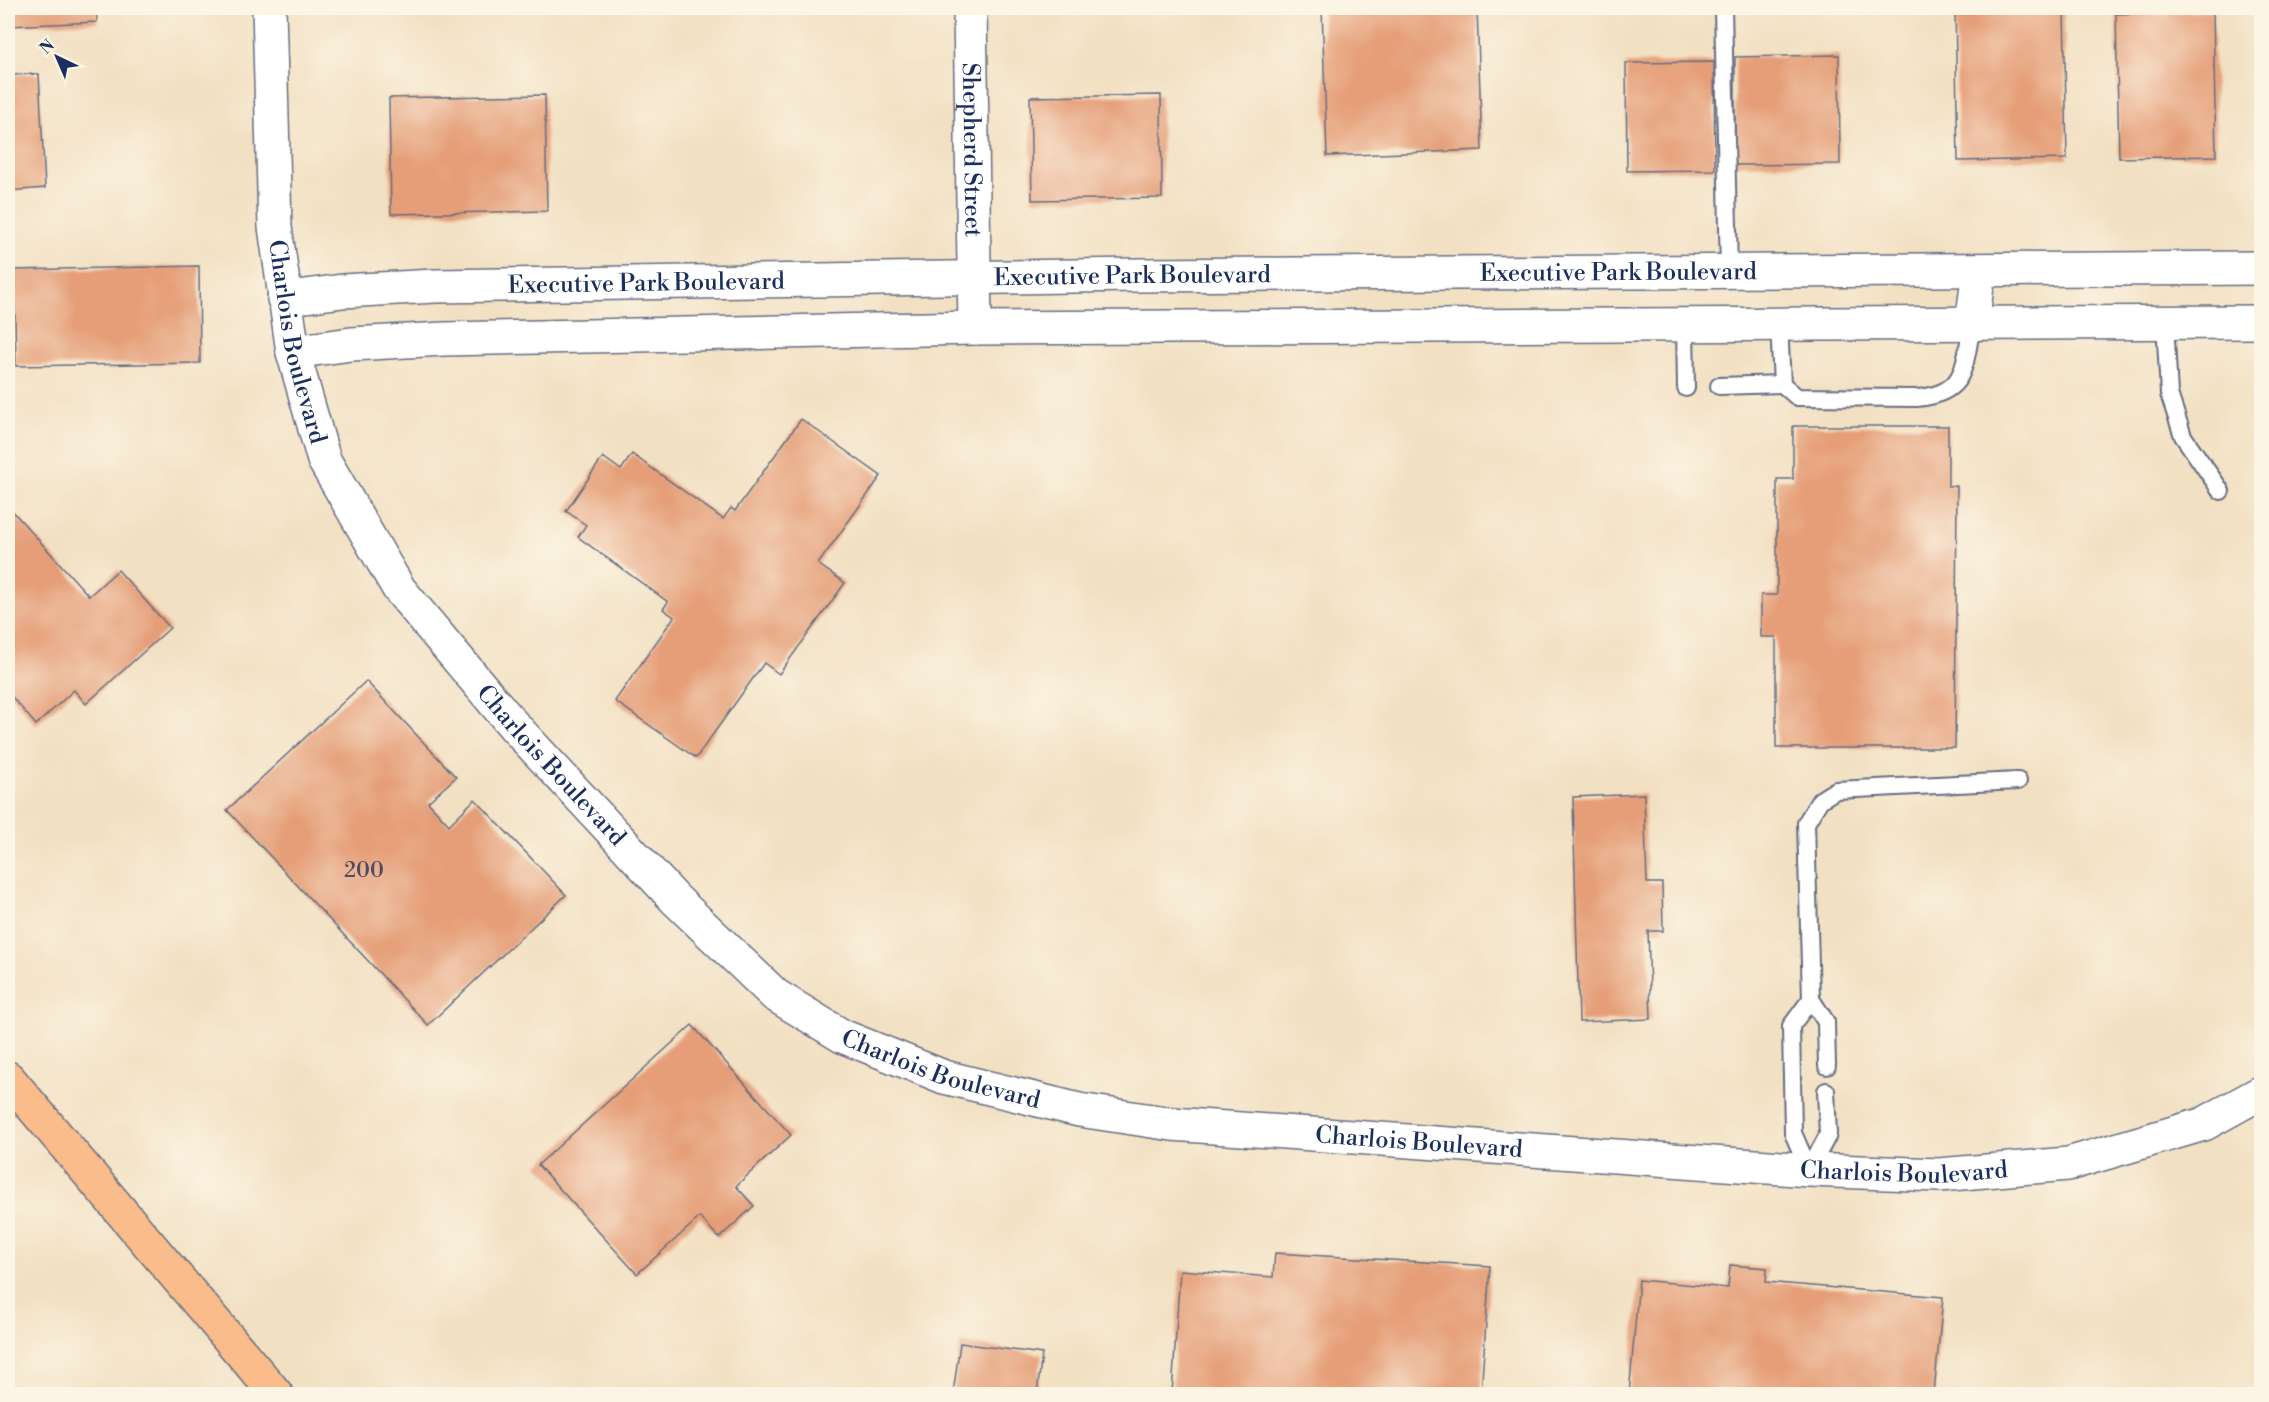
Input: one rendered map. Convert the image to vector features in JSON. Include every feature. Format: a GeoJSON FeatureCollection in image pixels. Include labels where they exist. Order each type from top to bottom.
{"type":"FeatureCollection","features":[{"type":"Feature","properties":{"kind":"highway"},"geometry":{"type":"LineString","coordinates":[[8,1078],[276,1395]]}},
{"type":"Feature","properties":{"kind":"street","name":"Charlois Boulevard"},"geometry":{"type":"LineString","coordinates":[[269,8],[275,227],[293,352],[324,460],[399,589],[514,726],[675,899],[775,995],[842,1036],[944,1077],[1079,1110],[1173,1124],[1809,1170],[1939,1175],[2068,1164],[2204,1124],[2262,1092]]}},
{"type":"Feature","properties":{"kind":"street","name":"Shepherd Street"},"geometry":{"type":"LineString","coordinates":[[970,8],[975,328]]}},
{"type":"Feature","properties":{"kind":"street","name":"Executive Park Boulevard"},"geometry":{"type":"LineString","coordinates":[[284,299],[342,291],[435,286],[976,278],[2262,268]]}},
{"type":"Feature","properties":{"kind":"street"},"geometry":{"type":"LineString","coordinates":[[1972,325],[1979,270]]}},
{"type":"Feature","properties":{"kind":"street","name":"Executive Park Boulevard"},"geometry":{"type":"LineString","coordinates":[[293,352],[351,344],[444,339],[975,328],[2262,322]]}},
{"type":"Feature","properties":{"kind":"lane"},"geometry":{"type":"LineString","coordinates":[[1723,8],[1729,272]]}},
{"type":"Feature","properties":{"kind":"lane"},"geometry":{"type":"LineString","coordinates":[[2165,322],[2169,394],[2183,436],[2221,491]]}},
{"type":"Feature","properties":{"kind":"lane"},"geometry":{"type":"LineString","coordinates":[[1684,325],[1686,388]]}},
{"type":"Feature","properties":{"kind":"lane"},"geometry":{"type":"LineString","coordinates":[[1779,325],[1782,384],[1797,398],[1935,397],[1956,385],[1963,372],[1972,325]]}},
{"type":"Feature","properties":{"kind":"lane"},"geometry":{"type":"LineString","coordinates":[[1719,386],[1782,384]]}},
{"type":"Feature","properties":{"kind":"lane"},"geometry":{"type":"LineString","coordinates":[[1827,1066],[1826,1022],[1811,999],[1806,823],[1820,800],[1836,789],[2018,781]]}},
{"type":"Feature","properties":{"kind":"lane"},"geometry":{"type":"LineString","coordinates":[[1809,1170],[1793,1133],[1791,1026],[1811,999]]}},
{"type":"Feature","properties":{"kind":"lane"},"geometry":{"type":"LineString","coordinates":[[1809,1170],[1828,1135],[1826,1091]]}},
{"type":"Feature","properties":{"kind":"building"},"geometry":{"type":"Polygon","coordinates":[[[8,8],[96,8],[97,22],[8,26],[8,8]]]}},
{"type":"Feature","properties":{"kind":"building"},"geometry":{"type":"Polygon","coordinates":[[[1322,8],[1477,8],[1482,150],[1327,156],[1322,8]]]}},
{"type":"Feature","properties":{"kind":"building"},"geometry":{"type":"Polygon","coordinates":[[[1955,8],[2064,8],[2067,159],[1958,161],[1955,8]]]}},
{"type":"Feature","properties":{"kind":"building"},"geometry":{"type":"Polygon","coordinates":[[[2213,11],[2216,156],[2119,158],[2116,14],[2213,11]]]}},
{"type":"Feature","properties":{"kind":"building"},"geometry":{"type":"Polygon","coordinates":[[[1839,55],[1840,164],[1735,165],[1735,57],[1839,55]]]}},
{"type":"Feature","properties":{"kind":"building"},"geometry":{"type":"Polygon","coordinates":[[[1714,62],[1715,170],[1627,171],[1626,63],[1714,62]]]}},
{"type":"Feature","properties":{"kind":"building"},"geometry":{"type":"Polygon","coordinates":[[[39,74],[45,188],[8,191],[8,75],[39,74]]]}},
{"type":"Feature","properties":{"kind":"building"},"geometry":{"type":"Polygon","coordinates":[[[545,95],[547,211],[391,214],[389,98],[545,95]]]}},
{"type":"Feature","properties":{"kind":"building"},"geometry":{"type":"Polygon","coordinates":[[[1161,95],[1162,198],[1032,200],[1030,97],[1161,95]]]}},
{"type":"Feature","properties":{"kind":"building"},"geometry":{"type":"Polygon","coordinates":[[[199,266],[200,363],[16,366],[14,270],[199,266]]]}},
{"type":"Feature","properties":{"kind":"building"},"geometry":{"type":"Polygon","coordinates":[[[801,419],[881,476],[818,564],[845,583],[779,674],[764,663],[696,758],[615,701],[674,617],[663,609],[668,602],[578,537],[586,525],[566,511],[603,457],[621,470],[632,454],[723,519],[731,508],[735,511],[801,419]]]}},
{"type":"Feature","properties":{"kind":"building"},"geometry":{"type":"Polygon","coordinates":[[[1793,426],[1948,426],[1948,486],[1957,486],[1955,748],[1776,748],[1776,637],[1761,637],[1761,595],[1777,595],[1777,479],[1793,479],[1793,426]]]}},
{"type":"Feature","properties":{"kind":"building"},"geometry":{"type":"Polygon","coordinates":[[[8,506],[89,596],[118,570],[170,628],[86,704],[74,690],[36,725],[8,692],[8,506]]]}},
{"type":"Feature","properties":{"kind":"building"},"geometry":{"type":"Polygon","coordinates":[[[366,681],[456,777],[428,802],[449,825],[475,799],[566,895],[428,1025],[227,810],[366,681]]]}},
{"type":"Feature","properties":{"kind":"building"},"geometry":{"type":"Polygon","coordinates":[[[1644,794],[1647,883],[1662,883],[1663,931],[1648,931],[1651,1019],[1579,1022],[1573,797],[1644,794]]]}},
{"type":"Feature","properties":{"kind":"building"},"geometry":{"type":"Polygon","coordinates":[[[692,1025],[791,1135],[736,1186],[754,1206],[719,1238],[700,1217],[637,1274],[538,1165],[692,1025]]]}},
{"type":"Feature","properties":{"kind":"building"},"geometry":{"type":"Polygon","coordinates":[[[1275,1253],[1490,1266],[1481,1394],[1172,1394],[1180,1270],[1273,1277],[1275,1253]]]}},
{"type":"Feature","properties":{"kind":"building"},"geometry":{"type":"Polygon","coordinates":[[[1730,1265],[1767,1268],[1766,1282],[1943,1297],[1934,1394],[1629,1394],[1639,1280],[1728,1288],[1730,1265]]]}},
{"type":"Feature","properties":{"kind":"building"},"geometry":{"type":"Polygon","coordinates":[[[960,1343],[1042,1354],[1037,1394],[953,1394],[960,1343]]]}}]}
